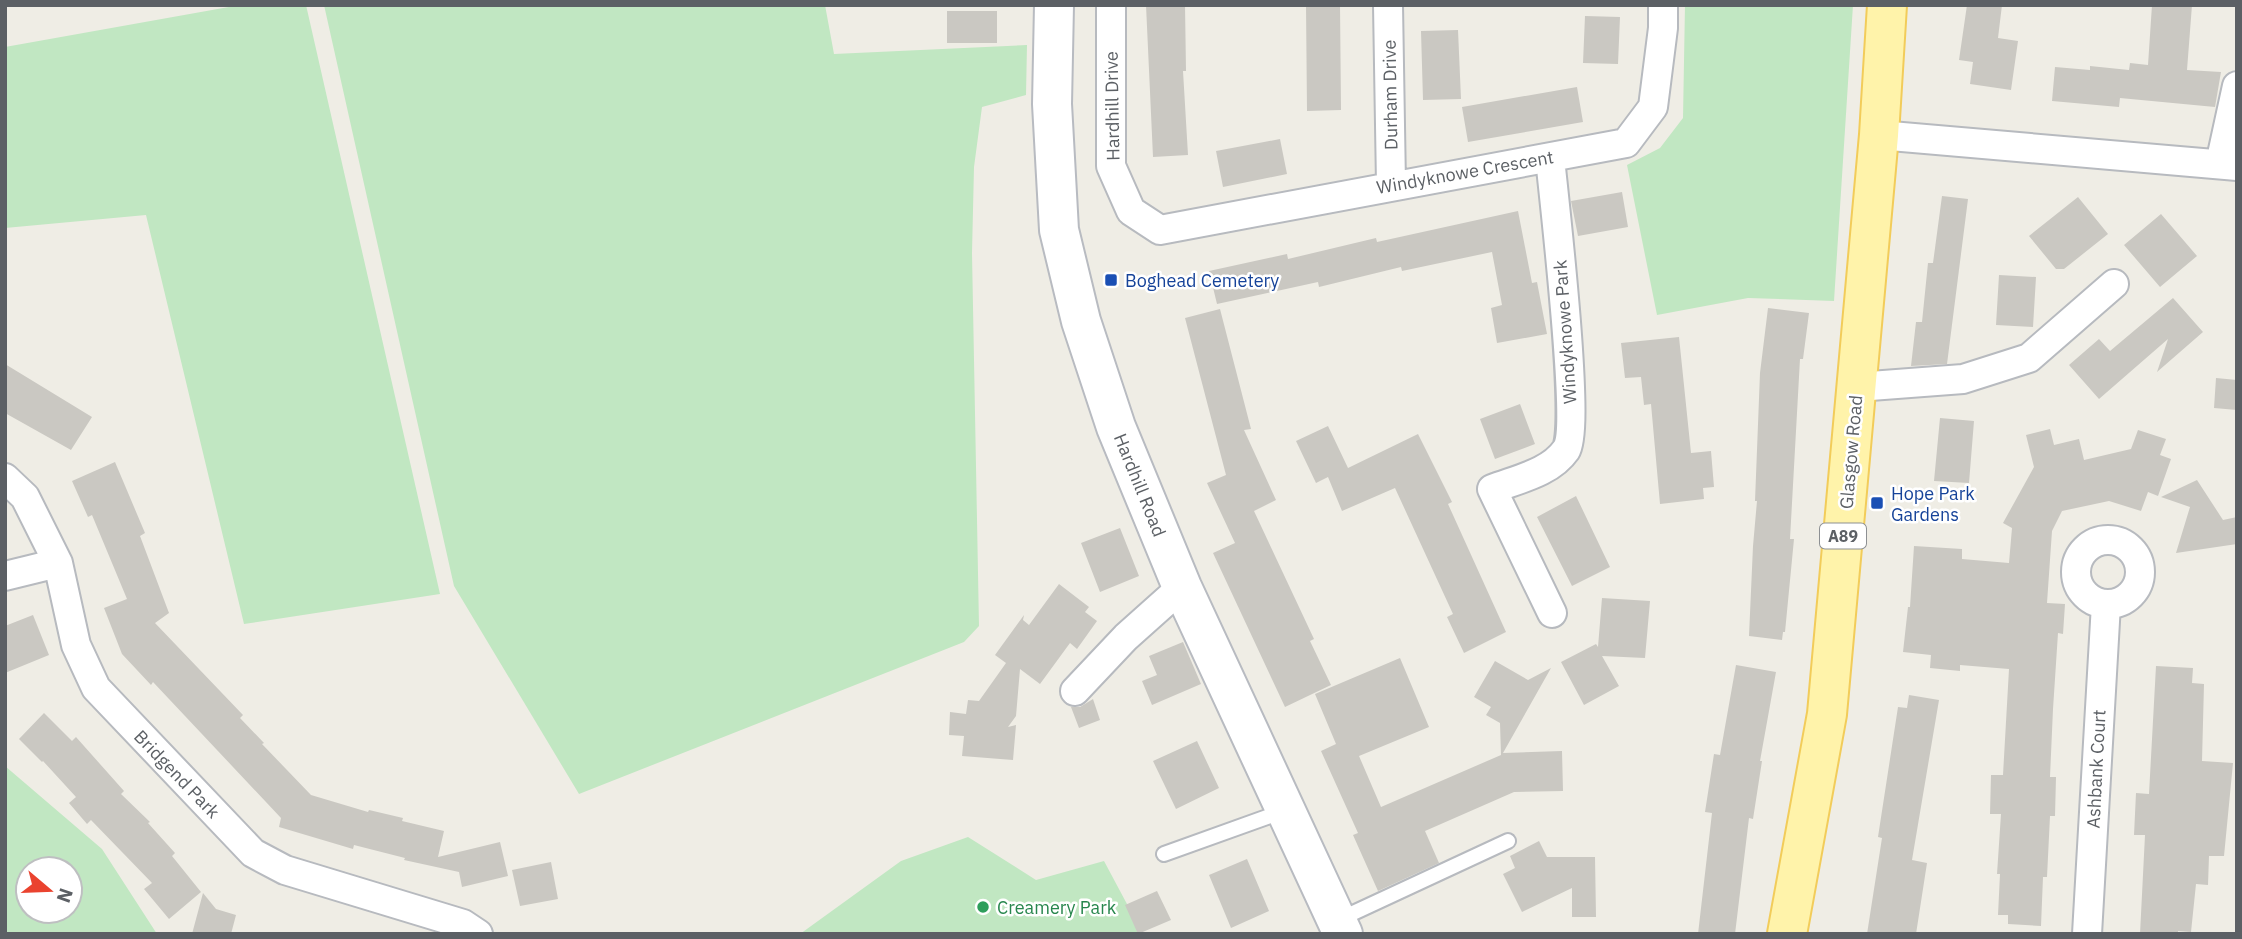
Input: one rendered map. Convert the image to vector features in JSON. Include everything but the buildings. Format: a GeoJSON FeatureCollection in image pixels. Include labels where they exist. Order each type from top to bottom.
{"type":"FeatureCollection","features":[{"type":"Feature","properties":{"kind":"main road","name":"Hardhill Road"},"geometry":{"type":"LineString","coordinates":[[1054,5],[1052,104],[1059,230],[1081,321],[1116,427],[1182,587],[1340,927]]}},
{"type":"Feature","properties":{"kind":"main road","name":"A89"},"geometry":{"type":"LineString","coordinates":[[1879,135],[1888,5]]}},
{"type":"Feature","properties":{"kind":"main road","name":"Glasgow Road"},"geometry":{"type":"LineString","coordinates":[[1787,934],[1827,714],[1879,135]]}},
{"type":"Feature","properties":{"kind":"street","name":"Hardhill Drive"},"geometry":{"type":"LineString","coordinates":[[1111,5],[1111,166],[1131,211],[1160,230]]}},
{"type":"Feature","properties":{"kind":"street","name":"Durham Drive"},"geometry":{"type":"LineString","coordinates":[[1388,5],[1391,185]]}},
{"type":"Feature","properties":{"kind":"street","name":"Windyknowe Crescent"},"geometry":{"type":"LineString","coordinates":[[1160,230],[1626,143],[1653,107],[1663,28],[1663,5]]}},
{"type":"Feature","properties":{"kind":"street"},"geometry":{"type":"LineString","coordinates":[[1879,135],[2228,165],[2237,86]]}},
{"type":"Feature","properties":{"kind":"street","name":"Windyknowe Park"},"geometry":{"type":"LineString","coordinates":[[1550,158],[1572,395],[1568,447],[1550,467],[1492,489],[1552,613]]}},
{"type":"Feature","properties":{"kind":"street"},"geometry":{"type":"LineString","coordinates":[[1857,387],[1963,379],[2029,358],[2113,284]]}},
{"type":"Feature","properties":{"kind":"street","name":"Bridgend Park"},"geometry":{"type":"LineString","coordinates":[[5,478],[25,497],[58,562],[76,645],[96,688],[253,853],[285,870],[463,924],[478,934]]}},
{"type":"Feature","properties":{"kind":"street"},"geometry":{"type":"LineString","coordinates":[[5,576],[58,562]]}},
{"type":"Feature","properties":{"kind":"street"},"geometry":{"type":"LineString","coordinates":[[1075,691],[1126,637],[1182,587]]}},
{"type":"Feature","properties":{"kind":"street","name":"Ashbank Court"},"geometry":{"type":"LineString","coordinates":[[2087,934],[2106,604]]}},
{"type":"Feature","properties":{"kind":"lane"},"geometry":{"type":"LineString","coordinates":[[1164,854],[1286,810]]}},
{"type":"Feature","properties":{"kind":"lane"},"geometry":{"type":"LineString","coordinates":[[1340,927],[1508,841]]}},
{"type":"Feature","properties":{"kind":"green space"},"geometry":{"type":"Polygon","coordinates":[[[240,5],[306,5],[440,594],[244,624],[146,215],[5,228],[5,47],[240,5]]]}},
{"type":"Feature","properties":{"kind":"green space"},"geometry":{"type":"Polygon","coordinates":[[[324,5],[825,5],[834,54],[1027,45],[1026,95],[982,107],[974,167],[972,253],[979,626],[964,642],[579,794],[454,586],[324,5]]]}},
{"type":"Feature","properties":{"kind":"green space"},"geometry":{"type":"Polygon","coordinates":[[[1685,5],[1853,5],[1834,301],[1748,298],[1657,315],[1627,165],[1660,148],[1683,118],[1685,5]]]}},
{"type":"Feature","properties":{"kind":"green space"},"geometry":{"type":"Polygon","coordinates":[[[5,766],[102,849],[157,934],[5,934],[5,766]]]}},
{"type":"Feature","properties":{"kind":"green space","name":"Creamery Park"},"geometry":{"type":"Polygon","coordinates":[[[968,837],[1036,880],[1104,861],[1143,934],[800,934],[901,861],[968,837]]]}},
{"type":"Feature","properties":{"kind":"place","name":"Boghead Cemetery"},"geometry":{"type":"Point","coordinates":[1111,280]}},
{"type":"Feature","properties":{"kind":"place","name":"Hope Park Gardens"},"geometry":{"type":"Point","coordinates":[1877,503]}},
{"type":"Feature","properties":{"kind":"place","name":"Creamery Park"},"geometry":{"type":"Point","coordinates":[983,907]}}]}
